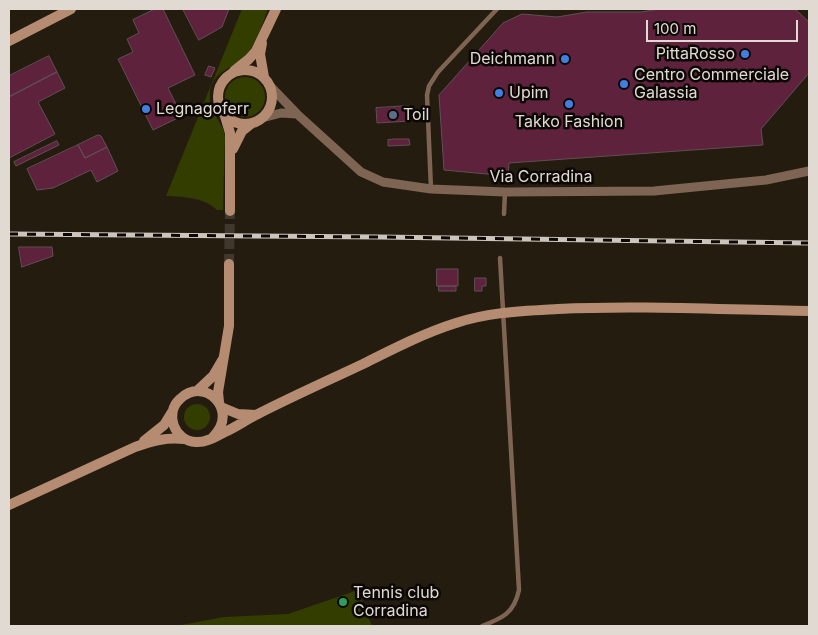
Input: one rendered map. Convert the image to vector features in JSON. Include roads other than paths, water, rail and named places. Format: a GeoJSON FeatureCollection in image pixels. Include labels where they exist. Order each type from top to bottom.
{"type":"FeatureCollection","features":[{"type":"Feature","properties":{"kind":"main road"},"geometry":{"type":"LineString","coordinates":[[10,38],[71,9]]}},
{"type":"Feature","properties":{"kind":"main road"},"geometry":{"type":"LineString","coordinates":[[230,211],[230,133],[225,116],[220,108],[218,90],[228,75],[249,60],[256,51],[276,9]]}},
{"type":"Feature","properties":{"kind":"main road"},"geometry":{"type":"LineString","coordinates":[[231,158],[238,137],[245,128],[262,118],[268,111],[271,103],[272,94],[266,81],[260,54],[263,37]]}},
{"type":"Feature","properties":{"kind":"main road"},"geometry":{"type":"LineString","coordinates":[[228,75],[243,70],[258,73],[266,81]]}},
{"type":"Feature","properties":{"kind":"main road"},"geometry":{"type":"LineString","coordinates":[[225,116],[237,123],[252,123]]}},
{"type":"Feature","properties":{"kind":"main road"},"geometry":{"type":"LineString","coordinates":[[213,437],[223,420],[218,392],[229,326],[229,264]]}},
{"type":"Feature","properties":{"kind":"main road"},"geometry":{"type":"LineString","coordinates":[[135,447],[163,439],[184,439],[196,442],[208,440],[415,339],[456,323],[503,312],[588,308],[809,311]]}},
{"type":"Feature","properties":{"kind":"main road"},"geometry":{"type":"LineString","coordinates":[[9,505],[135,447],[152,436],[164,424],[181,398],[186,394],[196,391],[213,376],[224,359]]}},
{"type":"Feature","properties":{"kind":"main road"},"geometry":{"type":"LineString","coordinates":[[196,391],[209,394],[220,405],[238,414],[257,415]]}},
{"type":"Feature","properties":{"kind":"main road"},"geometry":{"type":"LineString","coordinates":[[172,412],[173,424],[184,439]]}},
{"type":"Feature","properties":{"kind":"street","name":"Via Corradina"},"geometry":{"type":"LineString","coordinates":[[266,81],[297,114],[361,172],[383,182],[431,189],[505,192],[663,190],[766,180],[809,171]]}},
{"type":"Feature","properties":{"kind":"street"},"geometry":{"type":"LineString","coordinates":[[262,118],[281,113],[297,114]]}},
{"type":"Feature","properties":{"kind":"lane"},"geometry":{"type":"LineString","coordinates":[[431,189],[427,95],[429,86],[438,72],[497,9]]}},
{"type":"Feature","properties":{"kind":"lane"},"geometry":{"type":"LineString","coordinates":[[504,214],[505,192]]}},
{"type":"Feature","properties":{"kind":"lane"},"geometry":{"type":"LineString","coordinates":[[482,626],[494,622],[508,613],[516,603],[519,590],[500,258]]}},
{"type":"Feature","properties":{"kind":"tunnel"},"geometry":{"type":"LineString","coordinates":[[229,264],[230,211]]}},
{"type":"Feature","properties":{"kind":"railway"},"geometry":{"type":"LineString","coordinates":[[9,234],[809,243]]}},
{"type":"Feature","properties":{"kind":"place","name":"PittaRosso"},"geometry":{"type":"Point","coordinates":[745,54]}},
{"type":"Feature","properties":{"kind":"place","name":"Deichmann"},"geometry":{"type":"Point","coordinates":[565,59]}},
{"type":"Feature","properties":{"kind":"place","name":"Centro Commerciale Galassia"},"geometry":{"type":"Point","coordinates":[624,84]}},
{"type":"Feature","properties":{"kind":"place","name":"Upim"},"geometry":{"type":"Point","coordinates":[499,93]}},
{"type":"Feature","properties":{"kind":"place","name":"Takko Fashion"},"geometry":{"type":"Point","coordinates":[569,104]}},
{"type":"Feature","properties":{"kind":"place","name":"Legnagoferr"},"geometry":{"type":"Point","coordinates":[146,109]}},
{"type":"Feature","properties":{"kind":"place","name":"Toil"},"geometry":{"type":"Point","coordinates":[393,115]}},
{"type":"Feature","properties":{"kind":"place","name":"Tennis club Corradina"},"geometry":{"type":"Point","coordinates":[343,602]}}]}
